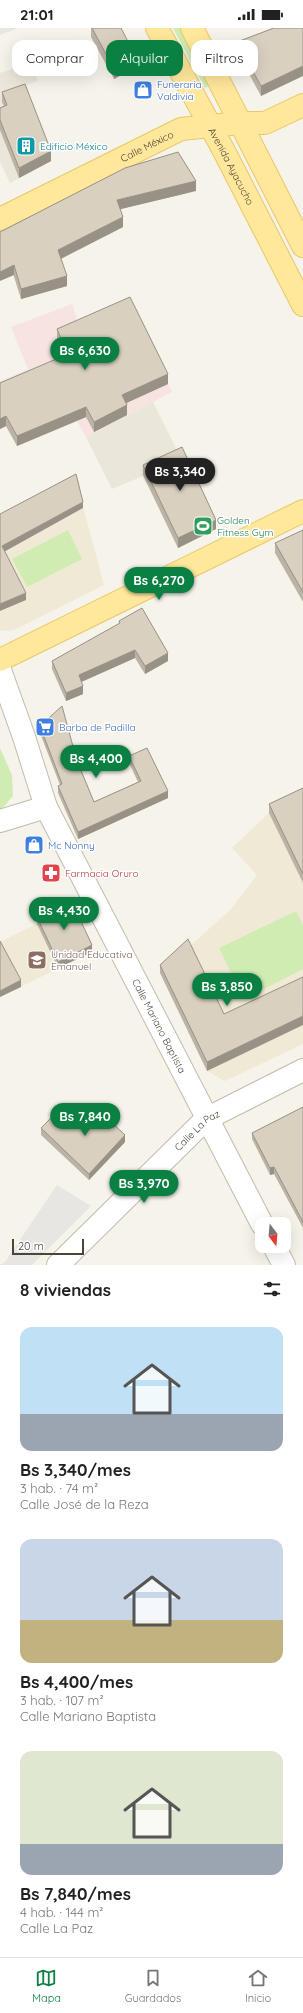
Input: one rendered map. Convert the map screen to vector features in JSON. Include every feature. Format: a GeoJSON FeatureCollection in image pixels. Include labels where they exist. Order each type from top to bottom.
{"type":"FeatureCollection","features":[{"type":"Feature","properties":{"kind":"main road","name":"Avenida Ayacucho"},"geometry":{"type":"LineString","coordinates":[[157,28],[303,305]]}},
{"type":"Feature","properties":{"kind":"main road"},"geometry":{"type":"LineString","coordinates":[[192,28],[303,246]]}},
{"type":"Feature","properties":{"kind":"main road","name":"Calle México"},"geometry":{"type":"LineString","coordinates":[[0,219],[181,130],[240,123],[265,123],[303,104]]}},
{"type":"Feature","properties":{"kind":"main road"},"geometry":{"type":"LineString","coordinates":[[0,660],[303,511]]}},
{"type":"Feature","properties":{"kind":"street","name":"Calle Mariano Baptista"},"geometry":{"type":"LineString","coordinates":[[0,670],[24,737],[46,807],[206,1119],[258,1217]]}},
{"type":"Feature","properties":{"kind":"street"},"geometry":{"type":"LineString","coordinates":[[0,821],[46,807]]}},
{"type":"Feature","properties":{"kind":"street","name":"Calle La Paz"},"geometry":{"type":"LineString","coordinates":[[58,1265],[206,1119],[303,1070]]}},
{"type":"Feature","properties":{"kind":"street"},"geometry":{"type":"LineString","coordinates":[[278,1253],[284,1265]]}},
{"type":"Feature","properties":{"kind":"shaded area"},"geometry":{"type":"Polygon","coordinates":[[[0,28],[18,28],[0,35],[0,28]]]}},
{"type":"Feature","properties":{"kind":"shaded area","name":"Edificio México"},"geometry":{"type":"Polygon","coordinates":[[[12,69],[12,76],[36,76],[38,81],[21,86],[51,161],[10,183],[0,162],[0,73],[12,69]]]}},
{"type":"Feature","properties":{"kind":"shaded area"},"geometry":{"type":"Polygon","coordinates":[[[127,300],[172,392],[86,437],[77,421],[17,446],[6,426],[0,429],[0,381],[28,369],[11,327],[72,304],[77,320],[127,300]]]}},
{"type":"Feature","properties":{"kind":"shaded area"},"geometry":{"type":"Polygon","coordinates":[[[153,402],[216,529],[178,548],[143,476],[112,489],[86,437],[153,402]]]}},
{"type":"Feature","properties":{"kind":"shaded area"},"geometry":{"type":"Polygon","coordinates":[[[76,480],[104,585],[14,630],[2,631],[0,630],[0,521],[76,480]]]}},
{"type":"Feature","properties":{"kind":"shaded area"},"geometry":{"type":"Polygon","coordinates":[[[303,797],[303,1044],[225,1081],[207,1071],[160,973],[231,909],[257,875],[232,848],[269,813],[303,797]]]}},
{"type":"Feature","properties":{"kind":"shaded area","name":"Unidad Educativa Emanuel"},"geometry":{"type":"Polygon","coordinates":[[[71,907],[92,952],[0,997],[0,942],[71,907]]]}},
{"type":"Feature","properties":{"kind":"shaded area"},"geometry":{"type":"Polygon","coordinates":[[[57,1185],[91,1206],[32,1265],[0,1265],[5,1262],[57,1185]]]}},
{"type":"Feature","properties":{"kind":"green space"},"geometry":{"type":"Polygon","coordinates":[[[173,28],[181,28],[191,47],[191,62],[183,47],[183,40],[179,40],[173,28]]]}},
{"type":"Feature","properties":{"kind":"green space"},"geometry":{"type":"Polygon","coordinates":[[[199,76],[206,76],[211,85],[205,88],[199,76]]]}},
{"type":"Feature","properties":{"kind":"green space"},"geometry":{"type":"Polygon","coordinates":[[[68,530],[82,559],[27,587],[12,559],[68,530]]]}},
{"type":"Feature","properties":{"kind":"green space"},"geometry":{"type":"Polygon","coordinates":[[[0,748],[12,775],[13,796],[0,811],[0,748]]]}},
{"type":"Feature","properties":{"kind":"green space"},"geometry":{"type":"Polygon","coordinates":[[[296,911],[303,925],[303,969],[244,999],[219,948],[296,911]]]}},
{"type":"Feature","properties":{"kind":"building"},"geometry":{"type":"Polygon","coordinates":[[[92,28],[121,28],[127,40],[106,40],[106,54],[92,28]]]}},
{"type":"Feature","properties":{"kind":"building"},"geometry":{"type":"Polygon","coordinates":[[[274,28],[303,28],[303,66],[261,86],[256,76],[258,76],[258,40],[242,40],[274,28]]]}},
{"type":"Feature","properties":{"kind":"building","name":"Edificio México"},"geometry":{"type":"Polygon","coordinates":[[[25,84],[51,151],[19,168],[0,120],[0,108],[7,105],[2,92],[25,84]]]}},
{"type":"Feature","properties":{"kind":"building"},"geometry":{"type":"Polygon","coordinates":[[[178,152],[196,181],[117,200],[123,217],[58,250],[67,276],[21,289],[14,265],[0,272],[0,232],[125,168],[178,152]]]}},
{"type":"Feature","properties":{"kind":"building"},"geometry":{"type":"Polygon","coordinates":[[[130,297],[168,374],[122,395],[127,405],[94,422],[86,407],[17,436],[6,416],[0,419],[0,383],[68,354],[57,329],[130,297]]]}},
{"type":"Feature","properties":{"kind":"building"},"geometry":{"type":"Polygon","coordinates":[[[182,447],[216,520],[178,538],[143,465],[182,447]]]}},
{"type":"Feature","properties":{"kind":"building"},"geometry":{"type":"Polygon","coordinates":[[[76,474],[83,502],[2,546],[26,593],[0,604],[0,514],[76,474]]]}},
{"type":"Feature","properties":{"kind":"building"},"geometry":{"type":"Polygon","coordinates":[[[303,530],[303,592],[275,543],[303,530]]]}},
{"type":"Feature","properties":{"kind":"building"},"geometry":{"type":"Polygon","coordinates":[[[142,608],[168,653],[145,666],[135,650],[79,675],[83,686],[66,693],[52,661],[120,623],[119,621],[142,608]]]}},
{"type":"Feature","properties":{"kind":"building"},"geometry":{"type":"Polygon","coordinates":[[[62,706],[77,761],[94,802],[141,781],[129,756],[147,748],[168,791],[78,832],[58,786],[62,784],[40,726],[62,706]]]}},
{"type":"Feature","properties":{"kind":"building"},"geometry":{"type":"Polygon","coordinates":[[[303,788],[303,874],[269,804],[303,788]]]}},
{"type":"Feature","properties":{"kind":"building"},"geometry":{"type":"Polygon","coordinates":[[[71,900],[92,945],[58,962],[37,917],[71,900]]]}},
{"type":"Feature","properties":{"kind":"building"},"geometry":{"type":"Polygon","coordinates":[[[188,939],[224,1014],[303,977],[303,1016],[207,1062],[160,965],[188,939]]]}},
{"type":"Feature","properties":{"kind":"building"},"geometry":{"type":"Polygon","coordinates":[[[0,941],[21,980],[0,991],[0,941]]]}},
{"type":"Feature","properties":{"kind":"building"},"geometry":{"type":"Polygon","coordinates":[[[94,1106],[125,1135],[89,1174],[41,1128],[59,1110],[75,1125],[94,1106]]]}},
{"type":"Feature","properties":{"kind":"building"},"geometry":{"type":"Polygon","coordinates":[[[303,1107],[303,1222],[274,1167],[270,1168],[252,1133],[303,1107]]]}},
{"type":"Feature","properties":{"kind":"place","name":"Funeraria Valdivia"},"geometry":{"type":"Point","coordinates":[143,90]}},
{"type":"Feature","properties":{"kind":"place","name":"Edificio México"},"geometry":{"type":"Point","coordinates":[26,146]}},
{"type":"Feature","properties":{"kind":"place","name":"Golden Fitness Gym"},"geometry":{"type":"Point","coordinates":[203,526]}},
{"type":"Feature","properties":{"kind":"place","name":"Barba de Padilla"},"geometry":{"type":"Point","coordinates":[45,727]}},
{"type":"Feature","properties":{"kind":"place","name":"Mc Nonny"},"geometry":{"type":"Point","coordinates":[34,845]}},
{"type":"Feature","properties":{"kind":"place","name":"Farmacia Oruro"},"geometry":{"type":"Point","coordinates":[51,873]}},
{"type":"Feature","properties":{"kind":"place","name":"Unidad Educativa Emanuel"},"geometry":{"type":"Point","coordinates":[37,960]}}]}
